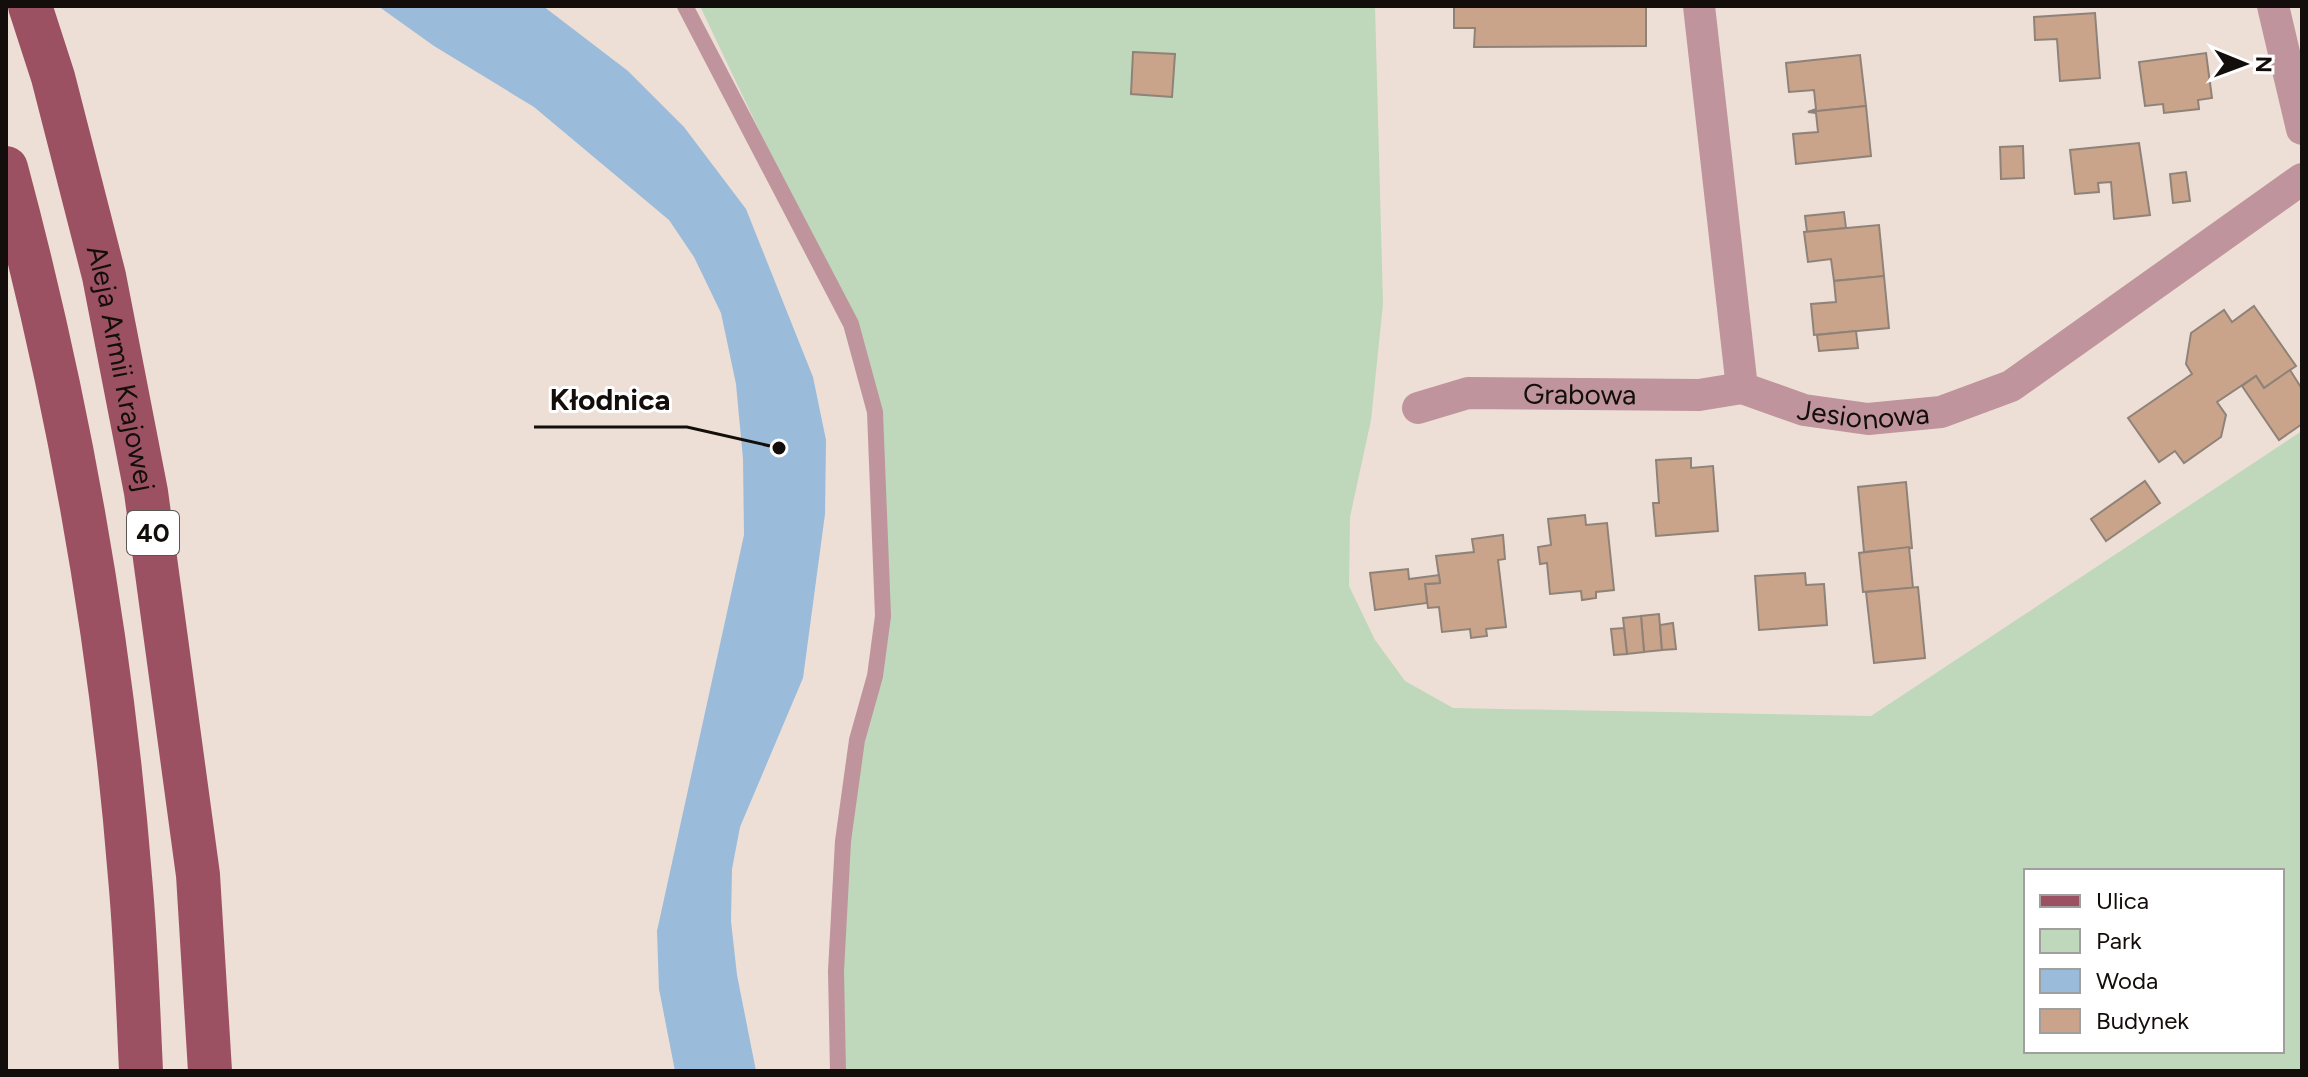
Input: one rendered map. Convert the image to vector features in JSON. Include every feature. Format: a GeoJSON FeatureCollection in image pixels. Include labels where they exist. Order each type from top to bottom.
{"type":"FeatureCollection","features":[{"type":"Feature","properties":{"kind":"main road","name":"Aleja Armii Krajowej"},"geometry":{"type":"LineString","coordinates":[[30,6],[53,77],[104,276],[146,492],[198,875],[210,1071]]}},
{"type":"Feature","properties":{"kind":"main road","name":"40"},"geometry":{"type":"LineString","coordinates":[[6,168],[40,295],[83,519],[106,669],[130,877],[141,1071]]}},
{"type":"Feature","properties":{"kind":"street"},"geometry":{"type":"LineString","coordinates":[[1699,6],[1742,388]]}},
{"type":"Feature","properties":{"kind":"street"},"geometry":{"type":"LineString","coordinates":[[2273,6],[2302,129]]}},
{"type":"Feature","properties":{"kind":"street","name":"Jesionowa"},"geometry":{"type":"LineString","coordinates":[[1742,388],[1804,410],[1868,419],[1941,412],[2011,386],[2302,179]]}},
{"type":"Feature","properties":{"kind":"street","name":"Grabowa"},"geometry":{"type":"LineString","coordinates":[[1418,408],[1468,393],[1699,395],[1742,388]]}},
{"type":"Feature","properties":{"kind":"lane"},"geometry":{"type":"LineString","coordinates":[[685,6],[851,324],[875,412],[883,616],[875,676],[857,740],[843,841],[836,971],[838,1071]]}},
{"type":"Feature","properties":{"kind":"green space"},"geometry":{"type":"Polygon","coordinates":[[[700,6],[1375,6],[1383,304],[1371,420],[1350,517],[1349,586],[1375,640],[1405,681],[1453,708],[1871,716],[2302,431],[2302,1071],[839,1071],[843,841],[883,616],[875,412],[851,324],[700,6]]]}},
{"type":"Feature","properties":{"kind":"water"},"geometry":{"type":"Polygon","coordinates":[[[378,6],[543,6],[628,71],[684,127],[746,209],[813,377],[826,440],[825,514],[803,678],[740,827],[732,869],[731,921],[737,975],[756,1071],[675,1071],[659,989],[657,931],[744,535],[743,459],[736,384],[721,313],[694,257],[669,220],[534,107],[434,46],[378,6]]]}},
{"type":"Feature","properties":{"kind":"building"},"geometry":{"type":"Polygon","coordinates":[[[1454,6],[1646,6],[1646,46],[1474,47],[1475,28],[1454,28],[1454,6]]]}},
{"type":"Feature","properties":{"kind":"building"},"geometry":{"type":"Polygon","coordinates":[[[2095,13],[2100,78],[2060,81],[2057,39],[2035,40],[2034,17],[2095,13]]]}},
{"type":"Feature","properties":{"kind":"building"},"geometry":{"type":"Polygon","coordinates":[[[1133,52],[1175,54],[1172,97],[1131,94],[1133,52]]]}},
{"type":"Feature","properties":{"kind":"building"},"geometry":{"type":"Polygon","coordinates":[[[2206,53],[2212,98],[2198,100],[2199,109],[2164,113],[2163,104],[2145,106],[2139,62],[2206,53]]]}},
{"type":"Feature","properties":{"kind":"building"},"geometry":{"type":"Polygon","coordinates":[[[1860,55],[1866,106],[1808,112],[1816,109],[1814,90],[1789,92],[1786,63],[1860,55]]]}},
{"type":"Feature","properties":{"kind":"building"},"geometry":{"type":"Polygon","coordinates":[[[1866,106],[1871,156],[1796,164],[1793,134],[1818,132],[1816,113],[1808,112],[1866,106]]]}},
{"type":"Feature","properties":{"kind":"building"},"geometry":{"type":"Polygon","coordinates":[[[2139,143],[2150,215],[2114,219],[2111,182],[2098,183],[2099,192],[2075,194],[2070,150],[2139,143]]]}},
{"type":"Feature","properties":{"kind":"building"},"geometry":{"type":"Polygon","coordinates":[[[2023,146],[2024,178],[2001,179],[2000,147],[2023,146]]]}},
{"type":"Feature","properties":{"kind":"building"},"geometry":{"type":"Polygon","coordinates":[[[2186,172],[2190,201],[2173,203],[2170,174],[2186,172]]]}},
{"type":"Feature","properties":{"kind":"building"},"geometry":{"type":"Polygon","coordinates":[[[1844,212],[1846,228],[1807,232],[1805,216],[1844,212]]]}},
{"type":"Feature","properties":{"kind":"building"},"geometry":{"type":"Polygon","coordinates":[[[1879,225],[1884,276],[1834,281],[1831,259],[1808,262],[1804,232],[1879,225]]]}},
{"type":"Feature","properties":{"kind":"building"},"geometry":{"type":"Polygon","coordinates":[[[1884,276],[1889,328],[1814,335],[1811,304],[1836,302],[1834,281],[1884,276]]]}},
{"type":"Feature","properties":{"kind":"building"},"geometry":{"type":"Polygon","coordinates":[[[2254,306],[2296,366],[2264,388],[2256,376],[2217,402],[2226,415],[2221,437],[2184,463],[2175,451],[2159,462],[2128,418],[2192,374],[2186,364],[2191,333],[2224,310],[2232,322],[2254,306]]]}},
{"type":"Feature","properties":{"kind":"building"},"geometry":{"type":"Polygon","coordinates":[[[1856,331],[1858,348],[1819,351],[1817,335],[1856,331]]]}},
{"type":"Feature","properties":{"kind":"building"},"geometry":{"type":"Polygon","coordinates":[[[2290,370],[2302,389],[2302,424],[2279,440],[2242,386],[2256,376],[2264,388],[2290,370]]]}},
{"type":"Feature","properties":{"kind":"building"},"geometry":{"type":"Polygon","coordinates":[[[1691,458],[1691,468],[1713,466],[1718,531],[1656,536],[1653,503],[1659,503],[1656,460],[1691,458]]]}},
{"type":"Feature","properties":{"kind":"building"},"geometry":{"type":"Polygon","coordinates":[[[2145,481],[2160,503],[2106,541],[2091,519],[2145,481]]]}},
{"type":"Feature","properties":{"kind":"building"},"geometry":{"type":"Polygon","coordinates":[[[1906,482],[1912,548],[1864,552],[1858,487],[1906,482]]]}},
{"type":"Feature","properties":{"kind":"building"},"geometry":{"type":"Polygon","coordinates":[[[1585,515],[1586,525],[1607,523],[1614,590],[1596,592],[1596,598],[1582,600],[1581,591],[1550,594],[1547,563],[1540,564],[1538,547],[1551,545],[1548,519],[1585,515]]]}},
{"type":"Feature","properties":{"kind":"building"},"geometry":{"type":"Polygon","coordinates":[[[1503,535],[1505,559],[1498,560],[1506,627],[1486,629],[1487,636],[1471,638],[1470,629],[1442,632],[1439,607],[1428,608],[1425,584],[1440,583],[1436,556],[1474,552],[1472,539],[1503,535]]]}},
{"type":"Feature","properties":{"kind":"building"},"geometry":{"type":"Polygon","coordinates":[[[1909,547],[1913,588],[1863,592],[1859,553],[1909,547]]]}},
{"type":"Feature","properties":{"kind":"building"},"geometry":{"type":"Polygon","coordinates":[[[1408,569],[1409,579],[1439,575],[1440,583],[1425,584],[1427,603],[1375,610],[1370,573],[1408,569]]]}},
{"type":"Feature","properties":{"kind":"building"},"geometry":{"type":"Polygon","coordinates":[[[1805,573],[1806,585],[1824,584],[1827,625],[1759,630],[1755,576],[1805,573]]]}},
{"type":"Feature","properties":{"kind":"building"},"geometry":{"type":"Polygon","coordinates":[[[1918,587],[1925,658],[1874,663],[1866,592],[1918,587]]]}},
{"type":"Feature","properties":{"kind":"building"},"geometry":{"type":"Polygon","coordinates":[[[1659,614],[1662,650],[1644,652],[1641,616],[1659,614]]]}},
{"type":"Feature","properties":{"kind":"building"},"geometry":{"type":"Polygon","coordinates":[[[1641,616],[1644,652],[1627,654],[1623,618],[1641,616]]]}},
{"type":"Feature","properties":{"kind":"building"},"geometry":{"type":"Polygon","coordinates":[[[1673,623],[1676,649],[1662,650],[1660,625],[1673,623]]]}},
{"type":"Feature","properties":{"kind":"building"},"geometry":{"type":"Polygon","coordinates":[[[1624,628],[1627,654],[1614,655],[1611,629],[1624,628]]]}},
{"type":"Feature","properties":{"kind":"place","name":"Kłodnica"},"geometry":{"type":"Point","coordinates":[779,448]}}]}
